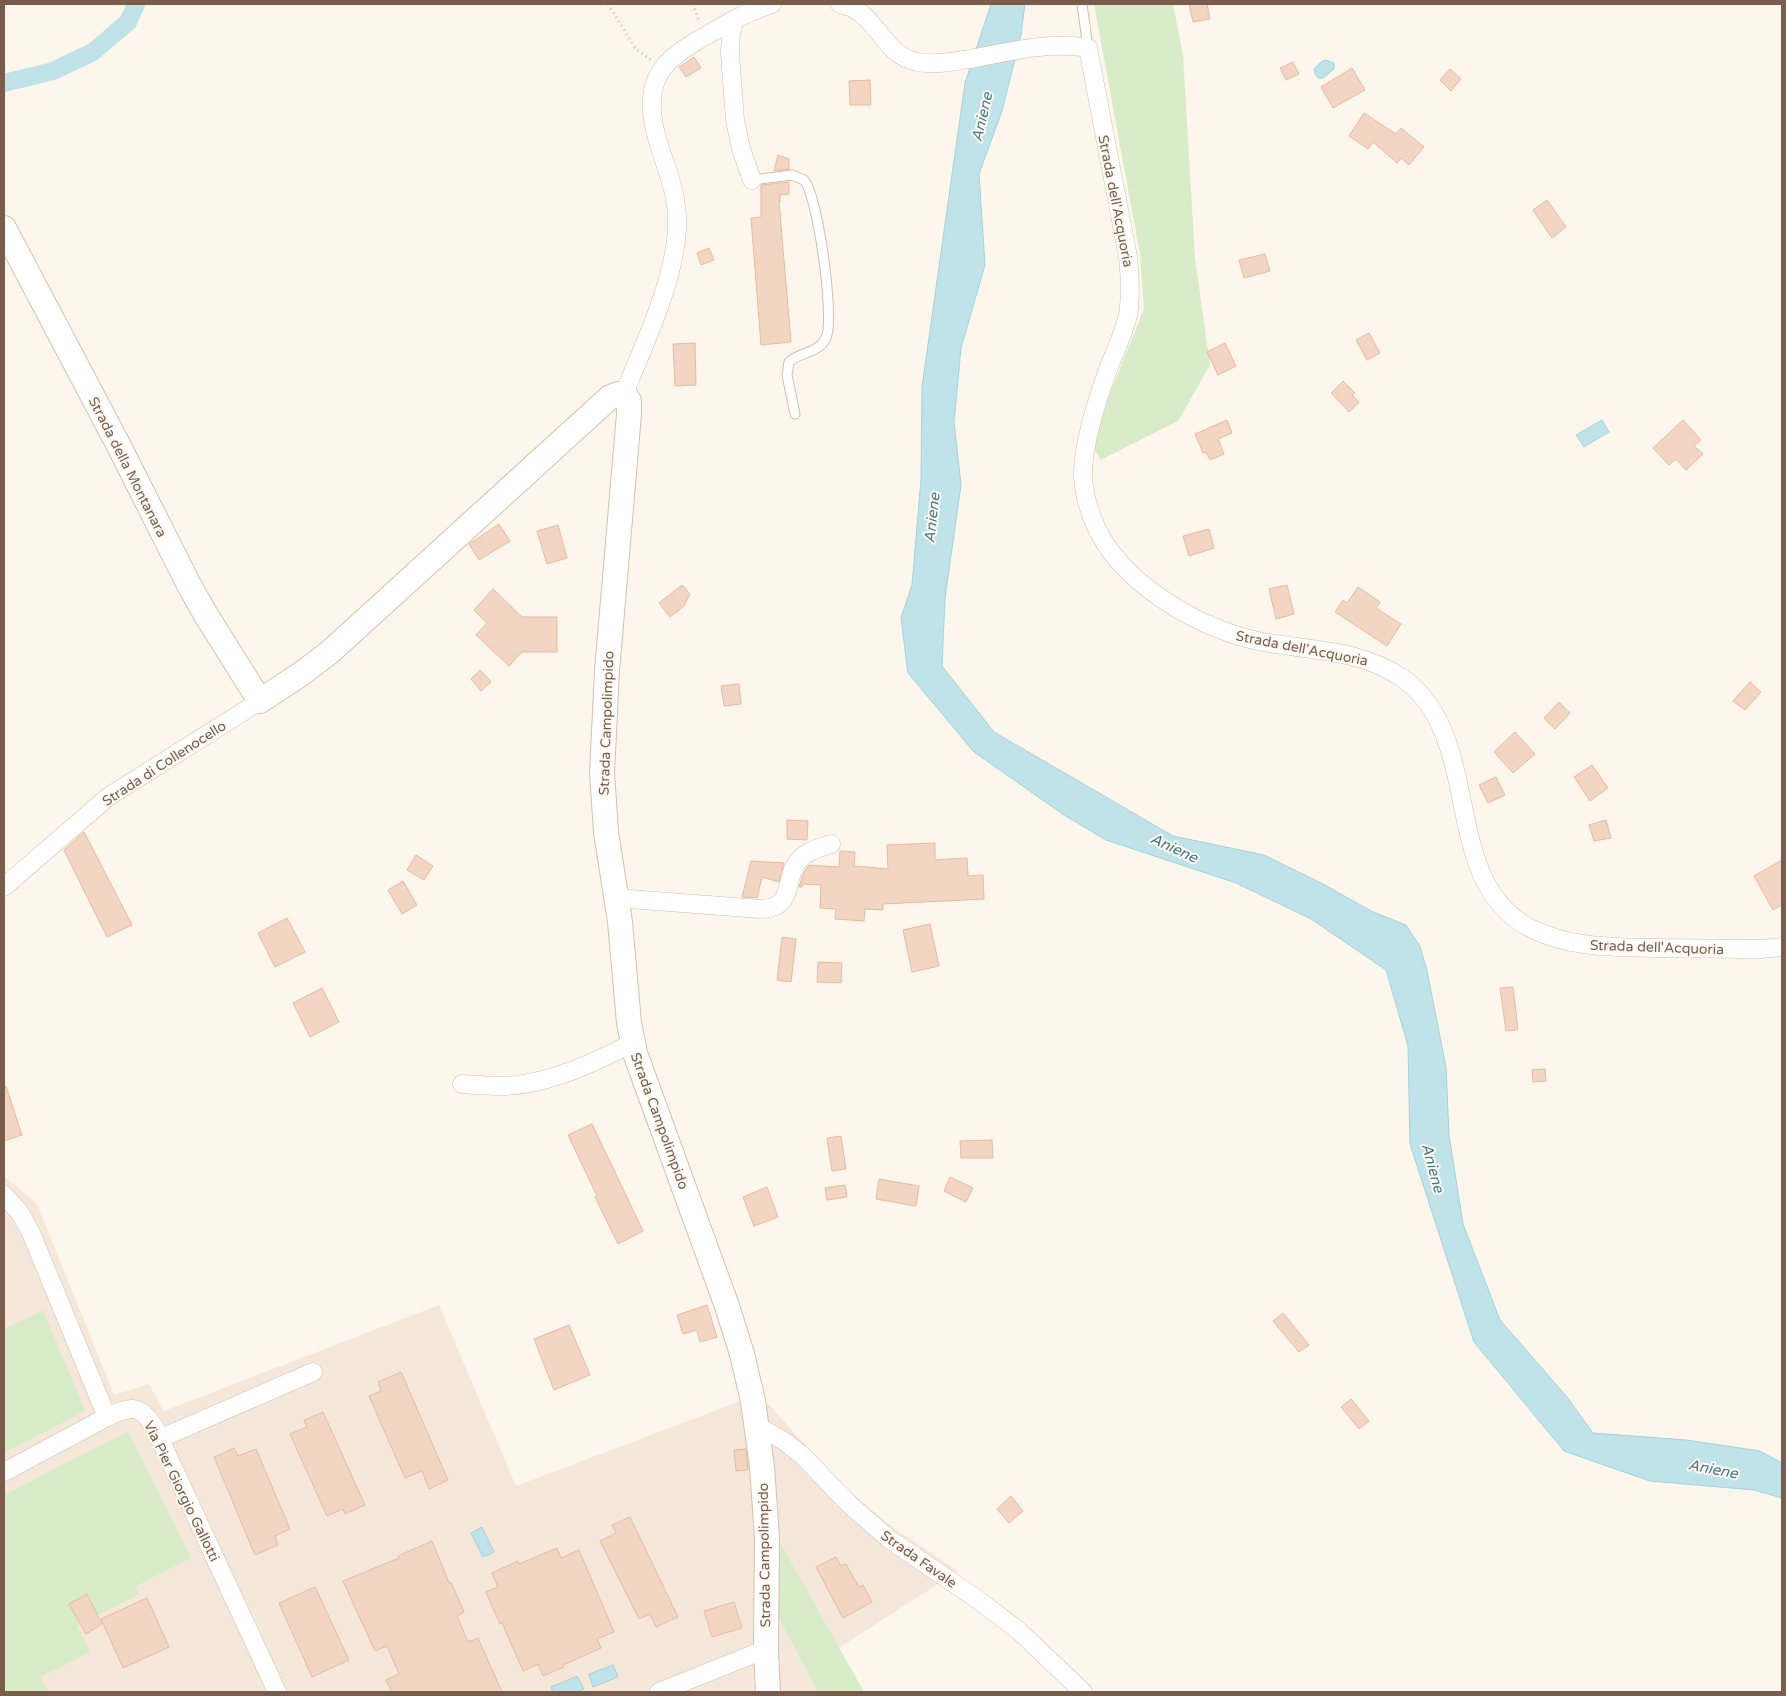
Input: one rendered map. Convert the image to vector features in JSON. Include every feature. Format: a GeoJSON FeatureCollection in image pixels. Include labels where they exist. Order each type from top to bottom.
{"type":"FeatureCollection","features":[{"type":"Feature","properties":{"kind":"street"},"geometry":{"type":"LineString","coordinates":[[260,701],[287,684],[330,652],[609,398],[618,394],[624,394],[662,297],[677,231],[674,190],[653,118],[653,92],[664,66],[682,49],[735,19],[772,4]]}},
{"type":"Feature","properties":{"kind":"street"},"geometry":{"type":"LineString","coordinates":[[840,4],[851,6],[862,13],[892,49],[908,59],[934,64],[1038,48],[1076,46],[1088,48]]}},
{"type":"Feature","properties":{"kind":"street"},"geometry":{"type":"LineString","coordinates":[[735,19],[731,36],[730,54],[735,120],[741,149],[752,180]]}},
{"type":"Feature","properties":{"kind":"street","name":"Strada dell'Acquoria"},"geometry":{"type":"LineString","coordinates":[[1088,48],[1130,271],[1128,314],[1124,331],[1101,392],[1083,462],[1084,489],[1090,512],[1110,550],[1134,577],[1195,619],[1220,630],[1263,642],[1355,656],[1378,664],[1412,686],[1428,705],[1447,740],[1476,858],[1484,879],[1506,910],[1530,928],[1566,941],[1600,947],[1760,949],[1782,947]]}},
{"type":"Feature","properties":{"kind":"street","name":"Strada della Montanara"},"geometry":{"type":"LineString","coordinates":[[7,243],[120,448],[197,599],[260,701]]}},
{"type":"Feature","properties":{"kind":"street","name":"Strada Campolimpido"},"geometry":{"type":"LineString","coordinates":[[624,394],[630,404],[630,414],[607,671],[602,760],[604,813],[616,898],[632,1043],[641,1074],[709,1252],[727,1306],[748,1382],[757,1426],[767,1537],[766,1649],[768,1692]]}},
{"type":"Feature","properties":{"kind":"street","name":"Strada di Collenocello"},"geometry":{"type":"LineString","coordinates":[[4,887],[108,797],[260,701]]}},
{"type":"Feature","properties":{"kind":"street"},"geometry":{"type":"LineString","coordinates":[[616,898],[761,910],[772,908],[781,904],[784,899],[793,869],[799,859],[810,851],[831,844]]}},
{"type":"Feature","properties":{"kind":"street"},"geometry":{"type":"LineString","coordinates":[[462,1084],[506,1086],[542,1080],[585,1066],[632,1043]]}},
{"type":"Feature","properties":{"kind":"street"},"geometry":{"type":"LineString","coordinates":[[4,1195],[20,1213],[31,1233],[107,1417],[4,1472]]}},
{"type":"Feature","properties":{"kind":"street"},"geometry":{"type":"LineString","coordinates":[[160,1439],[313,1372]]}},
{"type":"Feature","properties":{"kind":"street","name":"Via Pier Giorgio Gallotti"},"geometry":{"type":"LineString","coordinates":[[107,1417],[135,1408],[148,1418],[160,1439],[277,1692]]}},
{"type":"Feature","properties":{"kind":"street","name":"Strada Favale"},"geometry":{"type":"LineString","coordinates":[[757,1426],[784,1441],[804,1457],[849,1504],[889,1539],[977,1599],[1019,1631],[1083,1692]]}},
{"type":"Feature","properties":{"kind":"street"},"geometry":{"type":"LineString","coordinates":[[659,1692],[766,1649]]}},
{"type":"Feature","properties":{"kind":"lane"},"geometry":{"type":"LineString","coordinates":[[1082,4],[1088,48]]}},
{"type":"Feature","properties":{"kind":"lane"},"geometry":{"type":"LineString","coordinates":[[752,180],[792,174],[804,180],[812,195],[822,249],[829,326],[825,340],[818,348],[789,362],[788,375],[795,414]]}},
{"type":"Feature","properties":{"kind":"path"},"geometry":{"type":"LineString","coordinates":[[608,4],[636,49],[645,57],[664,66]]}},
{"type":"Feature","properties":{"kind":"shaded area"},"geometry":{"type":"Polygon","coordinates":[[[4,1176],[37,1204],[114,1395],[149,1384],[164,1411],[439,1305],[516,1486],[759,1394],[842,1485],[891,1526],[958,1571],[839,1648],[775,1532],[772,1606],[818,1692],[4,1692],[4,1176]]]}},
{"type":"Feature","properties":{"kind":"green space"},"geometry":{"type":"Polygon","coordinates":[[[1094,4],[1173,4],[1183,55],[1195,258],[1210,365],[1178,421],[1101,460],[1090,443],[1144,309],[1140,254],[1094,4]]]}},
{"type":"Feature","properties":{"kind":"green space"},"geometry":{"type":"Polygon","coordinates":[[[43,1310],[85,1411],[4,1453],[4,1329],[43,1310]]]}},
{"type":"Feature","properties":{"kind":"green space"},"geometry":{"type":"Polygon","coordinates":[[[128,1432],[191,1558],[136,1586],[139,1594],[77,1626],[90,1652],[41,1677],[48,1692],[4,1692],[4,1495],[128,1432]]]}},
{"type":"Feature","properties":{"kind":"green space"},"geometry":{"type":"Polygon","coordinates":[[[774,1531],[864,1692],[818,1692],[772,1606],[774,1531]]]}},
{"type":"Feature","properties":{"kind":"water","name":"Aniene"},"geometry":{"type":"Polygon","coordinates":[[[991,4],[1025,4],[1021,35],[1002,111],[979,174],[985,265],[961,348],[954,422],[961,485],[945,598],[942,666],[994,732],[1173,836],[1264,855],[1323,884],[1373,912],[1406,925],[1420,946],[1427,971],[1446,1067],[1449,1135],[1463,1224],[1500,1320],[1567,1397],[1593,1433],[1686,1440],[1760,1451],[1782,1463],[1782,1498],[1754,1490],[1650,1481],[1564,1451],[1474,1342],[1410,1144],[1408,1046],[1386,970],[1311,919],[1236,883],[1106,840],[1064,815],[974,752],[908,673],[901,618],[912,585],[921,479],[922,387],[965,83],[991,4]]]}},
{"type":"Feature","properties":{"kind":"water"},"geometry":{"type":"Polygon","coordinates":[[[1326,60],[1334,63],[1334,69],[1323,78],[1318,78],[1314,69],[1322,61],[1326,60]]]}},
{"type":"Feature","properties":{"kind":"water"},"geometry":{"type":"Polygon","coordinates":[[[1602,420],[1609,432],[1584,447],[1576,435],[1602,420]]]}},
{"type":"Feature","properties":{"kind":"water"},"geometry":{"type":"Polygon","coordinates":[[[482,1527],[494,1552],[483,1557],[471,1533],[482,1527]]]}},
{"type":"Feature","properties":{"kind":"water"},"geometry":{"type":"Polygon","coordinates":[[[613,1665],[618,1677],[593,1687],[589,1674],[613,1665]]]}},
{"type":"Feature","properties":{"kind":"water"},"geometry":{"type":"Polygon","coordinates":[[[577,1676],[584,1689],[577,1692],[553,1692],[551,1687],[577,1676]]]}},
{"type":"Feature","properties":{"kind":"building"},"geometry":{"type":"Polygon","coordinates":[[[1189,4],[1207,4],[1210,19],[1193,22],[1189,4]]]}},
{"type":"Feature","properties":{"kind":"building"},"geometry":{"type":"Polygon","coordinates":[[[694,57],[701,68],[686,77],[679,67],[694,57]]]}},
{"type":"Feature","properties":{"kind":"building"},"geometry":{"type":"Polygon","coordinates":[[[1293,62],[1299,74],[1286,80],[1280,68],[1293,62]]]}},
{"type":"Feature","properties":{"kind":"building"},"geometry":{"type":"Polygon","coordinates":[[[1352,68],[1365,90],[1333,108],[1321,87],[1352,68]]]}},
{"type":"Feature","properties":{"kind":"building"},"geometry":{"type":"Polygon","coordinates":[[[1450,69],[1461,79],[1451,91],[1440,80],[1450,69]]]}},
{"type":"Feature","properties":{"kind":"building"},"geometry":{"type":"Polygon","coordinates":[[[870,80],[871,105],[850,105],[849,81],[870,80]]]}},
{"type":"Feature","properties":{"kind":"building"},"geometry":{"type":"Polygon","coordinates":[[[1364,113],[1396,134],[1401,128],[1424,147],[1409,165],[1401,158],[1397,163],[1373,142],[1368,149],[1349,136],[1364,113]]]}},
{"type":"Feature","properties":{"kind":"building"},"geometry":{"type":"Polygon","coordinates":[[[778,155],[789,159],[789,169],[774,171],[778,155]]]}},
{"type":"Feature","properties":{"kind":"building"},"geometry":{"type":"Polygon","coordinates":[[[789,182],[789,194],[780,195],[779,202],[791,342],[761,345],[751,218],[761,217],[761,185],[789,182]]]}},
{"type":"Feature","properties":{"kind":"building"},"geometry":{"type":"Polygon","coordinates":[[[1547,200],[1566,227],[1552,238],[1533,210],[1547,200]]]}},
{"type":"Feature","properties":{"kind":"building"},"geometry":{"type":"Polygon","coordinates":[[[709,248],[714,260],[701,265],[697,253],[709,248]]]}},
{"type":"Feature","properties":{"kind":"building"},"geometry":{"type":"Polygon","coordinates":[[[1265,254],[1270,271],[1244,278],[1239,260],[1265,254]]]}},
{"type":"Feature","properties":{"kind":"building"},"geometry":{"type":"Polygon","coordinates":[[[1369,333],[1380,353],[1367,360],[1356,340],[1369,333]]]}},
{"type":"Feature","properties":{"kind":"building"},"geometry":{"type":"Polygon","coordinates":[[[695,343],[696,385],[675,386],[673,344],[695,343]]]}},
{"type":"Feature","properties":{"kind":"building"},"geometry":{"type":"Polygon","coordinates":[[[1225,343],[1236,366],[1218,375],[1207,352],[1225,343]]]}},
{"type":"Feature","properties":{"kind":"building"},"geometry":{"type":"Polygon","coordinates":[[[1343,381],[1355,393],[1352,395],[1359,402],[1349,412],[1331,393],[1343,381]]]}},
{"type":"Feature","properties":{"kind":"building"},"geometry":{"type":"Polygon","coordinates":[[[1227,420],[1232,433],[1218,439],[1224,454],[1210,460],[1206,452],[1203,453],[1195,434],[1227,420]]]}},
{"type":"Feature","properties":{"kind":"building"},"geometry":{"type":"Polygon","coordinates":[[[1683,420],[1701,440],[1694,446],[1703,454],[1686,470],[1676,459],[1669,465],[1653,448],[1683,420]]]}},
{"type":"Feature","properties":{"kind":"building"},"geometry":{"type":"Polygon","coordinates":[[[499,524],[510,541],[479,560],[469,544],[499,524]]]}},
{"type":"Feature","properties":{"kind":"building"},"geometry":{"type":"Polygon","coordinates":[[[558,525],[567,558],[547,564],[537,531],[558,525]]]}},
{"type":"Feature","properties":{"kind":"building"},"geometry":{"type":"Polygon","coordinates":[[[1209,529],[1214,548],[1189,556],[1183,536],[1209,529]]]}},
{"type":"Feature","properties":{"kind":"building"},"geometry":{"type":"Polygon","coordinates":[[[682,585],[690,594],[684,606],[670,617],[659,603],[682,585]]]}},
{"type":"Feature","properties":{"kind":"building"},"geometry":{"type":"Polygon","coordinates":[[[1287,585],[1294,614],[1276,619],[1269,589],[1287,585]]]}},
{"type":"Feature","properties":{"kind":"building"},"geometry":{"type":"Polygon","coordinates":[[[1358,587],[1380,602],[1376,608],[1401,624],[1387,646],[1335,612],[1343,600],[1347,603],[1358,587]]]}},
{"type":"Feature","properties":{"kind":"building"},"geometry":{"type":"Polygon","coordinates":[[[493,589],[522,617],[557,617],[557,652],[522,652],[509,666],[476,635],[487,623],[474,610],[493,589]]]}},
{"type":"Feature","properties":{"kind":"building"},"geometry":{"type":"Polygon","coordinates":[[[480,670],[491,682],[481,691],[471,679],[480,670]]]}},
{"type":"Feature","properties":{"kind":"building"},"geometry":{"type":"Polygon","coordinates":[[[1750,682],[1761,692],[1745,710],[1733,701],[1750,682]]]}},
{"type":"Feature","properties":{"kind":"building"},"geometry":{"type":"Polygon","coordinates":[[[739,684],[741,704],[724,706],[721,686],[739,684]]]}},
{"type":"Feature","properties":{"kind":"building"},"geometry":{"type":"Polygon","coordinates":[[[1559,702],[1570,713],[1555,729],[1544,718],[1559,702]]]}},
{"type":"Feature","properties":{"kind":"building"},"geometry":{"type":"Polygon","coordinates":[[[1515,732],[1535,754],[1513,773],[1494,752],[1515,732]]]}},
{"type":"Feature","properties":{"kind":"building"},"geometry":{"type":"Polygon","coordinates":[[[1592,765],[1608,788],[1590,801],[1574,777],[1592,765]]]}},
{"type":"Feature","properties":{"kind":"building"},"geometry":{"type":"Polygon","coordinates":[[[1496,777],[1505,795],[1488,803],[1479,785],[1496,777]]]}},
{"type":"Feature","properties":{"kind":"building"},"geometry":{"type":"Polygon","coordinates":[[[787,820],[808,821],[807,840],[787,839],[787,820]]]}},
{"type":"Feature","properties":{"kind":"building"},"geometry":{"type":"Polygon","coordinates":[[[1606,820],[1611,838],[1594,841],[1589,825],[1606,820]]]}},
{"type":"Feature","properties":{"kind":"building"},"geometry":{"type":"Polygon","coordinates":[[[84,832],[132,925],[107,937],[64,850],[84,832]]]}},
{"type":"Feature","properties":{"kind":"building"},"geometry":{"type":"Polygon","coordinates":[[[935,843],[935,860],[967,858],[968,876],[983,875],[984,899],[883,904],[883,910],[865,909],[864,921],[835,919],[836,909],[820,908],[821,885],[802,884],[802,887],[799,887],[804,872],[809,865],[839,867],[840,851],[855,852],[854,866],[888,869],[887,845],[935,843]]]}},
{"type":"Feature","properties":{"kind":"building"},"geometry":{"type":"Polygon","coordinates":[[[416,855],[433,866],[424,880],[407,870],[416,855]]]}},
{"type":"Feature","properties":{"kind":"building"},"geometry":{"type":"Polygon","coordinates":[[[1782,860],[1782,905],[1773,910],[1754,876],[1782,860]]]}},
{"type":"Feature","properties":{"kind":"building"},"geometry":{"type":"Polygon","coordinates":[[[751,861],[784,863],[779,882],[762,877],[757,898],[742,897],[751,861]]]}},
{"type":"Feature","properties":{"kind":"building"},"geometry":{"type":"Polygon","coordinates":[[[403,881],[417,905],[402,914],[388,890],[403,881]]]}},
{"type":"Feature","properties":{"kind":"building"},"geometry":{"type":"Polygon","coordinates":[[[287,918],[305,952],[275,967],[258,933],[287,918]]]}},
{"type":"Feature","properties":{"kind":"building"},"geometry":{"type":"Polygon","coordinates":[[[930,924],[939,966],[912,972],[903,930],[930,924]]]}},
{"type":"Feature","properties":{"kind":"building"},"geometry":{"type":"Polygon","coordinates":[[[782,937],[796,939],[791,982],[777,980],[782,937]]]}},
{"type":"Feature","properties":{"kind":"building"},"geometry":{"type":"Polygon","coordinates":[[[818,962],[842,963],[841,983],[817,982],[818,962]]]}},
{"type":"Feature","properties":{"kind":"building"},"geometry":{"type":"Polygon","coordinates":[[[1513,987],[1518,1030],[1506,1031],[1500,988],[1513,987]]]}},
{"type":"Feature","properties":{"kind":"building"},"geometry":{"type":"Polygon","coordinates":[[[322,988],[339,1022],[310,1037],[293,1003],[322,988]]]}},
{"type":"Feature","properties":{"kind":"building"},"geometry":{"type":"Polygon","coordinates":[[[1545,1069],[1546,1081],[1533,1082],[1532,1070],[1545,1069]]]}},
{"type":"Feature","properties":{"kind":"building"},"geometry":{"type":"Polygon","coordinates":[[[6,1086],[22,1135],[4,1141],[4,1087],[6,1086]]]}},
{"type":"Feature","properties":{"kind":"building"},"geometry":{"type":"Polygon","coordinates":[[[592,1124],[643,1231],[618,1244],[568,1135],[592,1124]]]}},
{"type":"Feature","properties":{"kind":"building"},"geometry":{"type":"Polygon","coordinates":[[[841,1136],[846,1169],[832,1171],[827,1138],[841,1136]]]}},
{"type":"Feature","properties":{"kind":"building"},"geometry":{"type":"Polygon","coordinates":[[[992,1140],[993,1158],[961,1158],[960,1141],[992,1140]]]}},
{"type":"Feature","properties":{"kind":"building"},"geometry":{"type":"Polygon","coordinates":[[[950,1177],[973,1188],[966,1202],[944,1191],[950,1177]]]}},
{"type":"Feature","properties":{"kind":"building"},"geometry":{"type":"Polygon","coordinates":[[[879,1179],[919,1186],[916,1206],[876,1199],[879,1179]]]}},
{"type":"Feature","properties":{"kind":"building"},"geometry":{"type":"Polygon","coordinates":[[[845,1185],[847,1197],[827,1200],[825,1188],[845,1185]]]}},
{"type":"Feature","properties":{"kind":"building"},"geometry":{"type":"Polygon","coordinates":[[[767,1187],[778,1217],[754,1226],[743,1197],[767,1187]]]}},
{"type":"Feature","properties":{"kind":"building"},"geometry":{"type":"Polygon","coordinates":[[[707,1305],[717,1337],[700,1342],[697,1330],[683,1334],[677,1315],[707,1305]]]}},
{"type":"Feature","properties":{"kind":"building"},"geometry":{"type":"Polygon","coordinates":[[[1283,1313],[1309,1345],[1299,1352],[1273,1321],[1283,1313]]]}},
{"type":"Feature","properties":{"kind":"building"},"geometry":{"type":"Polygon","coordinates":[[[569,1325],[590,1375],[554,1390],[534,1339],[569,1325]]]}},
{"type":"Feature","properties":{"kind":"building"},"geometry":{"type":"Polygon","coordinates":[[[401,1372],[448,1480],[429,1489],[422,1471],[405,1478],[369,1396],[381,1391],[378,1382],[401,1372]]]}},
{"type":"Feature","properties":{"kind":"building"},"geometry":{"type":"Polygon","coordinates":[[[1351,1399],[1369,1421],[1359,1429],[1341,1407],[1351,1399]]]}},
{"type":"Feature","properties":{"kind":"building"},"geometry":{"type":"Polygon","coordinates":[[[323,1412],[365,1505],[345,1514],[343,1509],[327,1516],[290,1434],[307,1427],[304,1420],[323,1412]]]}},
{"type":"Feature","properties":{"kind":"building"},"geometry":{"type":"Polygon","coordinates":[[[234,1448],[238,1456],[256,1449],[290,1529],[275,1536],[278,1545],[255,1555],[214,1457],[234,1448]]]}},
{"type":"Feature","properties":{"kind":"building"},"geometry":{"type":"Polygon","coordinates":[[[746,1449],[748,1470],[736,1471],[734,1450],[746,1449]]]}},
{"type":"Feature","properties":{"kind":"building"},"geometry":{"type":"Polygon","coordinates":[[[1011,1496],[1023,1511],[1009,1523],[997,1509],[1011,1496]]]}},
{"type":"Feature","properties":{"kind":"building"},"geometry":{"type":"Polygon","coordinates":[[[630,1517],[678,1617],[656,1627],[650,1614],[639,1619],[600,1541],[616,1533],[612,1525],[630,1517]]]}},
{"type":"Feature","properties":{"kind":"building"},"geometry":{"type":"Polygon","coordinates":[[[432,1541],[449,1583],[451,1582],[464,1612],[457,1616],[468,1642],[478,1638],[502,1692],[392,1692],[386,1680],[399,1674],[387,1646],[375,1651],[343,1581],[399,1558],[398,1556],[432,1541]]]}},
{"type":"Feature","properties":{"kind":"building"},"geometry":{"type":"Polygon","coordinates":[[[557,1548],[561,1558],[579,1550],[614,1632],[597,1639],[601,1648],[543,1676],[538,1664],[523,1671],[486,1592],[498,1587],[492,1573],[518,1561],[519,1564],[557,1548]]]}},
{"type":"Feature","properties":{"kind":"building"},"geometry":{"type":"Polygon","coordinates":[[[836,1557],[841,1566],[846,1564],[859,1587],[863,1585],[872,1602],[843,1618],[816,1567],[836,1557]]]}},
{"type":"Feature","properties":{"kind":"building"},"geometry":{"type":"Polygon","coordinates":[[[315,1587],[349,1660],[312,1677],[279,1603],[315,1587]]]}},
{"type":"Feature","properties":{"kind":"building"},"geometry":{"type":"Polygon","coordinates":[[[87,1594],[102,1624],[86,1634],[69,1604],[87,1594]]]}},
{"type":"Feature","properties":{"kind":"building"},"geometry":{"type":"Polygon","coordinates":[[[147,1598],[169,1647],[123,1668],[101,1619],[147,1598]]]}},
{"type":"Feature","properties":{"kind":"building"},"geometry":{"type":"Polygon","coordinates":[[[734,1602],[742,1628],[712,1637],[704,1611],[734,1602]]]}},
{"type":"Feature","properties":{"kind":"waterway"},"geometry":{"type":"LineString","coordinates":[[4,83],[53,71],[93,52],[128,22],[136,4]]}}]}
